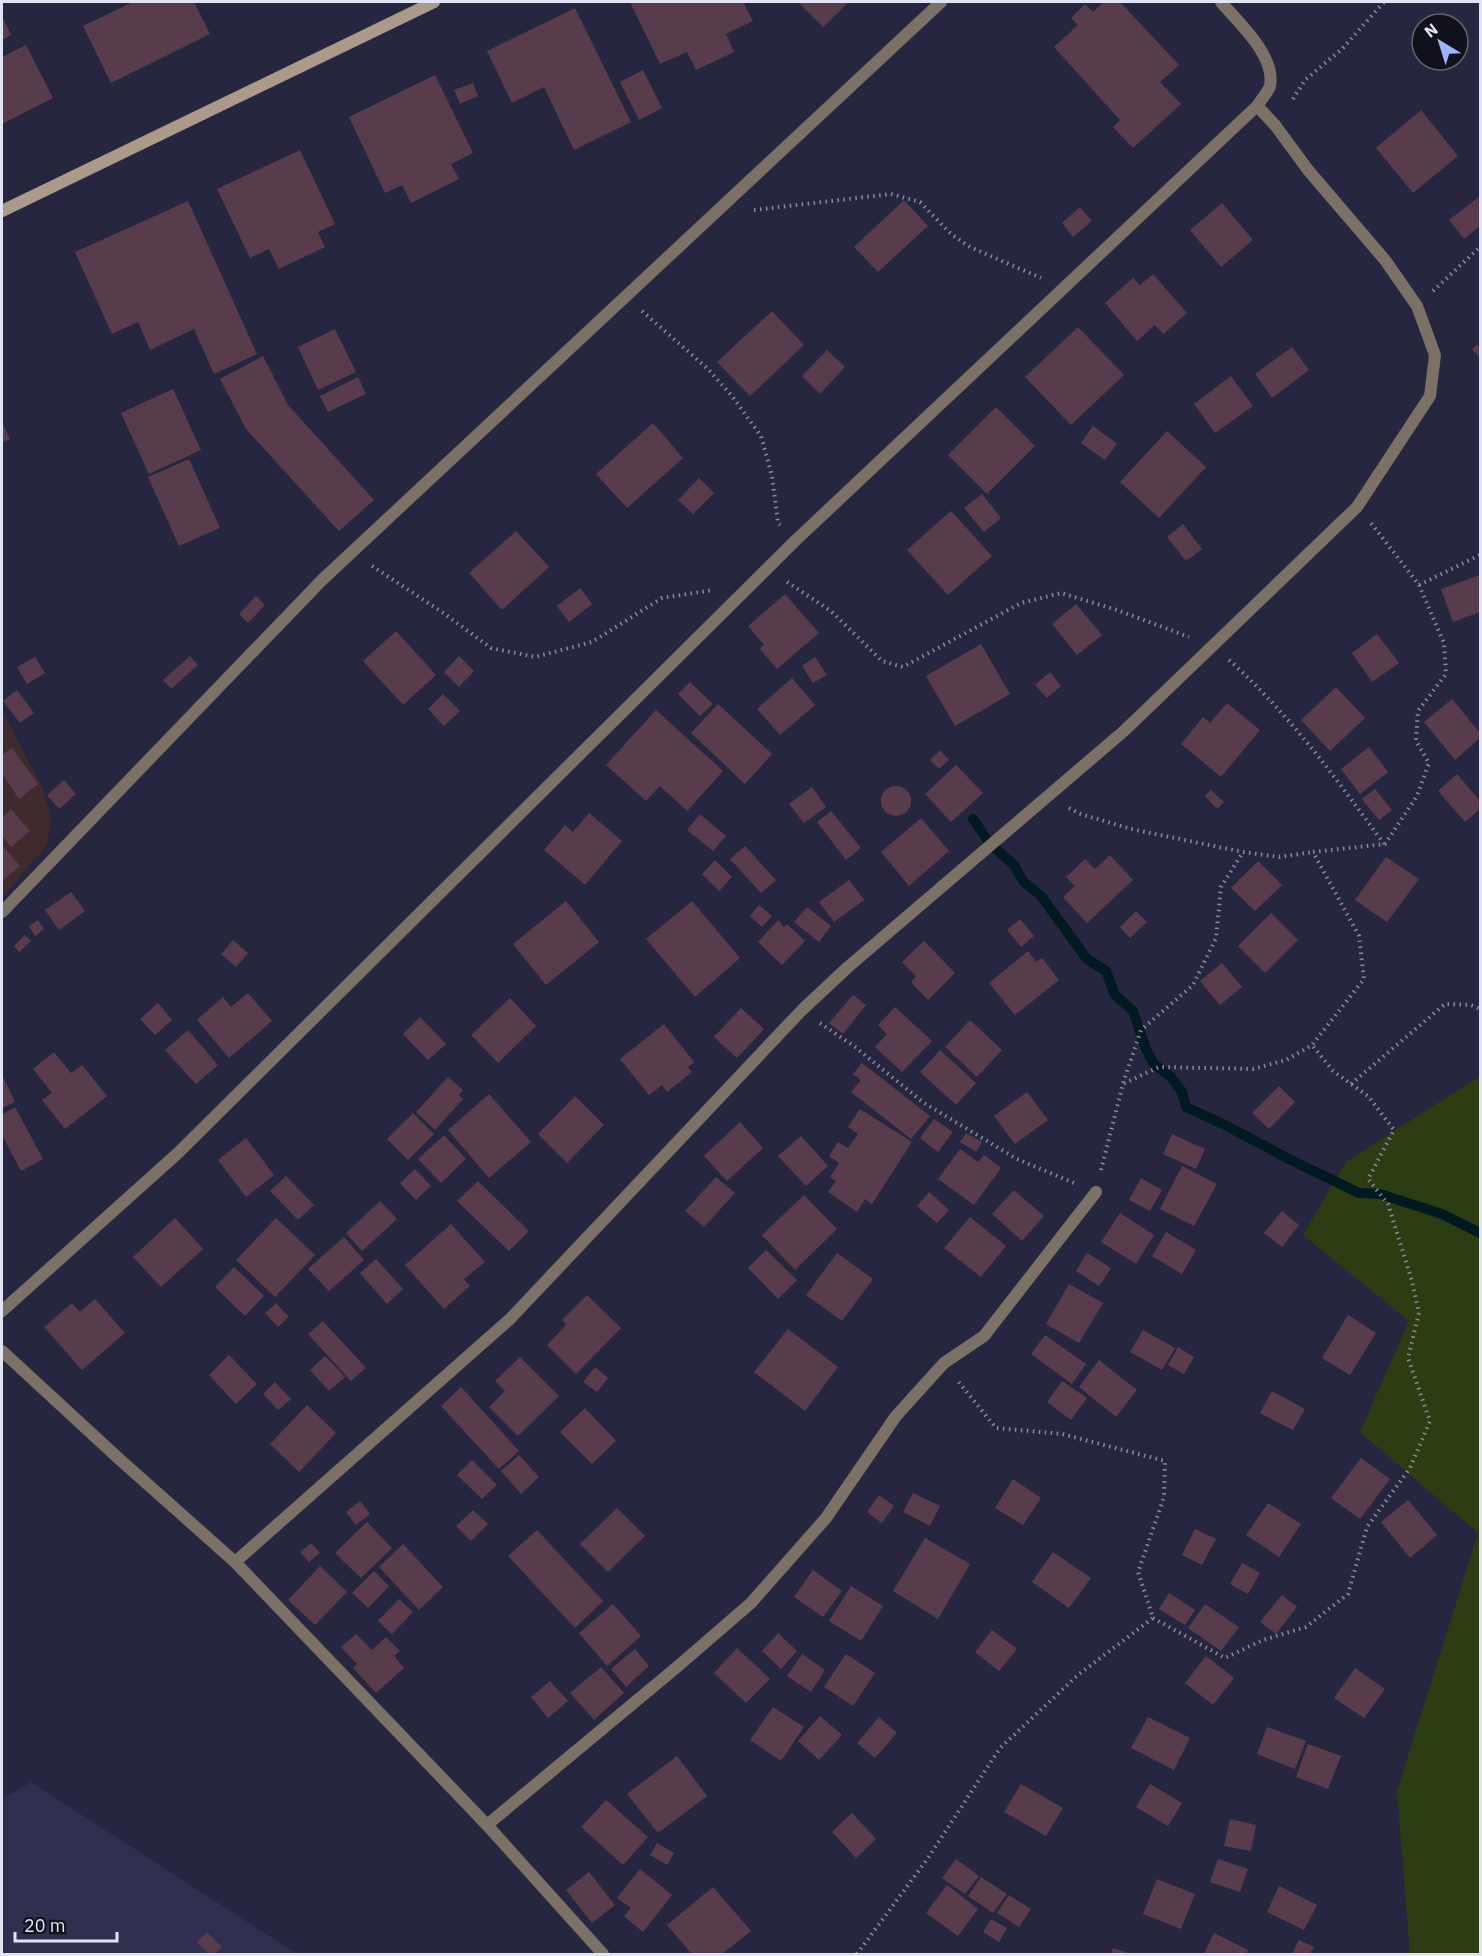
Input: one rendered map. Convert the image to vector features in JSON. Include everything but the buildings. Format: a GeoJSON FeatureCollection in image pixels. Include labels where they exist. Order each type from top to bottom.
{"type":"FeatureCollection","features":[{"type":"Feature","properties":{"kind":"main road"},"geometry":{"type":"LineString","coordinates":[[2,211],[434,2]]}},
{"type":"Feature","properties":{"kind":"street"},"geometry":{"type":"LineString","coordinates":[[2,912],[322,580],[941,2]]}},
{"type":"Feature","properties":{"kind":"street"},"geometry":{"type":"LineString","coordinates":[[2,1311],[178,1153],[796,540],[1257,105],[1270,88],[1270,69],[1258,45],[1221,2]]}},
{"type":"Feature","properties":{"kind":"street"},"geometry":{"type":"LineString","coordinates":[[235,1562],[510,1319],[802,1010],[848,967],[1174,685],[1212,645],[1357,507],[1430,396],[1435,355],[1417,306],[1385,260],[1308,170],[1275,125],[1257,105]]}},
{"type":"Feature","properties":{"kind":"street"},"geometry":{"type":"LineString","coordinates":[[487,1825],[751,1603],[826,1518],[896,1416],[944,1363],[984,1336],[1096,1192]]}},
{"type":"Feature","properties":{"kind":"street"},"geometry":{"type":"LineString","coordinates":[[2,1351],[117,1458],[235,1562],[487,1825],[603,1954]]}},
{"type":"Feature","properties":{"kind":"path"},"geometry":{"type":"LineString","coordinates":[[1275,125],[1305,80],[1342,49],[1384,2]]}},
{"type":"Feature","properties":{"kind":"path"},"geometry":{"type":"LineString","coordinates":[[713,214],[891,194],[920,202],[951,234],[970,247],[1064,288]]}},
{"type":"Feature","properties":{"kind":"path"},"geometry":{"type":"LineString","coordinates":[[1417,306],[1480,247]]}},
{"type":"Feature","properties":{"kind":"path"},"geometry":{"type":"LineString","coordinates":[[625,297],[708,369],[732,396],[761,436],[772,476],[778,523],[796,540]]}},
{"type":"Feature","properties":{"kind":"path"},"geometry":{"type":"LineString","coordinates":[[1047,797],[1081,814],[1131,829],[1243,852],[1279,857],[1385,844],[1417,796],[1429,763],[1416,741],[1418,711],[1446,674],[1444,643],[1419,585],[1357,507]]}},
{"type":"Feature","properties":{"kind":"path"},"geometry":{"type":"LineString","coordinates":[[351,553],[442,612],[491,648],[535,657],[592,642],[662,598],[716,589]]}},
{"type":"Feature","properties":{"kind":"path"},"geometry":{"type":"LineString","coordinates":[[1419,585],[1480,555]]}},
{"type":"Feature","properties":{"kind":"path"},"geometry":{"type":"LineString","coordinates":[[767,569],[831,611],[882,661],[903,668],[1021,603],[1061,593],[1117,610],[1212,645],[1262,690],[1286,716],[1385,844]]}},
{"type":"Feature","properties":{"kind":"path"},"geometry":{"type":"LineString","coordinates":[[802,1010],[855,1047],[924,1103],[1017,1159],[1096,1192],[1123,1084],[1141,1030],[1193,985],[1216,938],[1221,887],[1243,852]]}},
{"type":"Feature","properties":{"kind":"path"},"geometry":{"type":"LineString","coordinates":[[1123,1084],[1159,1067],[1253,1069],[1286,1060],[1312,1046],[1364,979],[1359,936],[1313,852]]}},
{"type":"Feature","properties":{"kind":"path"},"geometry":{"type":"LineString","coordinates":[[1351,1084],[1445,1004],[1471,1005],[1480,1008]]}},
{"type":"Feature","properties":{"kind":"path"},"geometry":{"type":"LineString","coordinates":[[944,1363],[996,1428],[1062,1434],[1165,1461],[1164,1497],[1138,1572],[1153,1618],[1225,1658],[1263,1640],[1306,1627],[1348,1594],[1367,1527],[1410,1468],[1430,1421],[1408,1358],[1419,1313],[1412,1281],[1388,1204],[1368,1179],[1394,1130],[1368,1096],[1333,1071],[1312,1046]]}},
{"type":"Feature","properties":{"kind":"path"},"geometry":{"type":"LineString","coordinates":[[857,1954],[928,1858],[1000,1748],[1078,1675],[1153,1618]]}},
{"type":"Feature","properties":{"kind":"shaded area"},"geometry":{"type":"Polygon","coordinates":[[[2,710],[43,789],[51,819],[47,845],[2,897],[2,710]]]}},
{"type":"Feature","properties":{"kind":"shaded area"},"geometry":{"type":"Polygon","coordinates":[[[31,1782],[297,1954],[2,1954],[2,1799],[31,1782]]]}},
{"type":"Feature","properties":{"kind":"green space"},"geometry":{"type":"Polygon","coordinates":[[[1480,1076],[1480,1954],[1410,1954],[1397,1791],[1478,1533],[1360,1432],[1409,1321],[1303,1235],[1346,1162],[1480,1076]]]}},
{"type":"Feature","properties":{"kind":"waterway"},"geometry":{"type":"LineString","coordinates":[[973,819],[990,844],[1014,865],[1023,881],[1041,896],[1087,959],[1106,971],[1115,995],[1133,1011],[1146,1049],[1154,1064],[1171,1077],[1182,1092],[1186,1107],[1359,1193],[1380,1194],[1442,1214],[1480,1233]]}}]}
